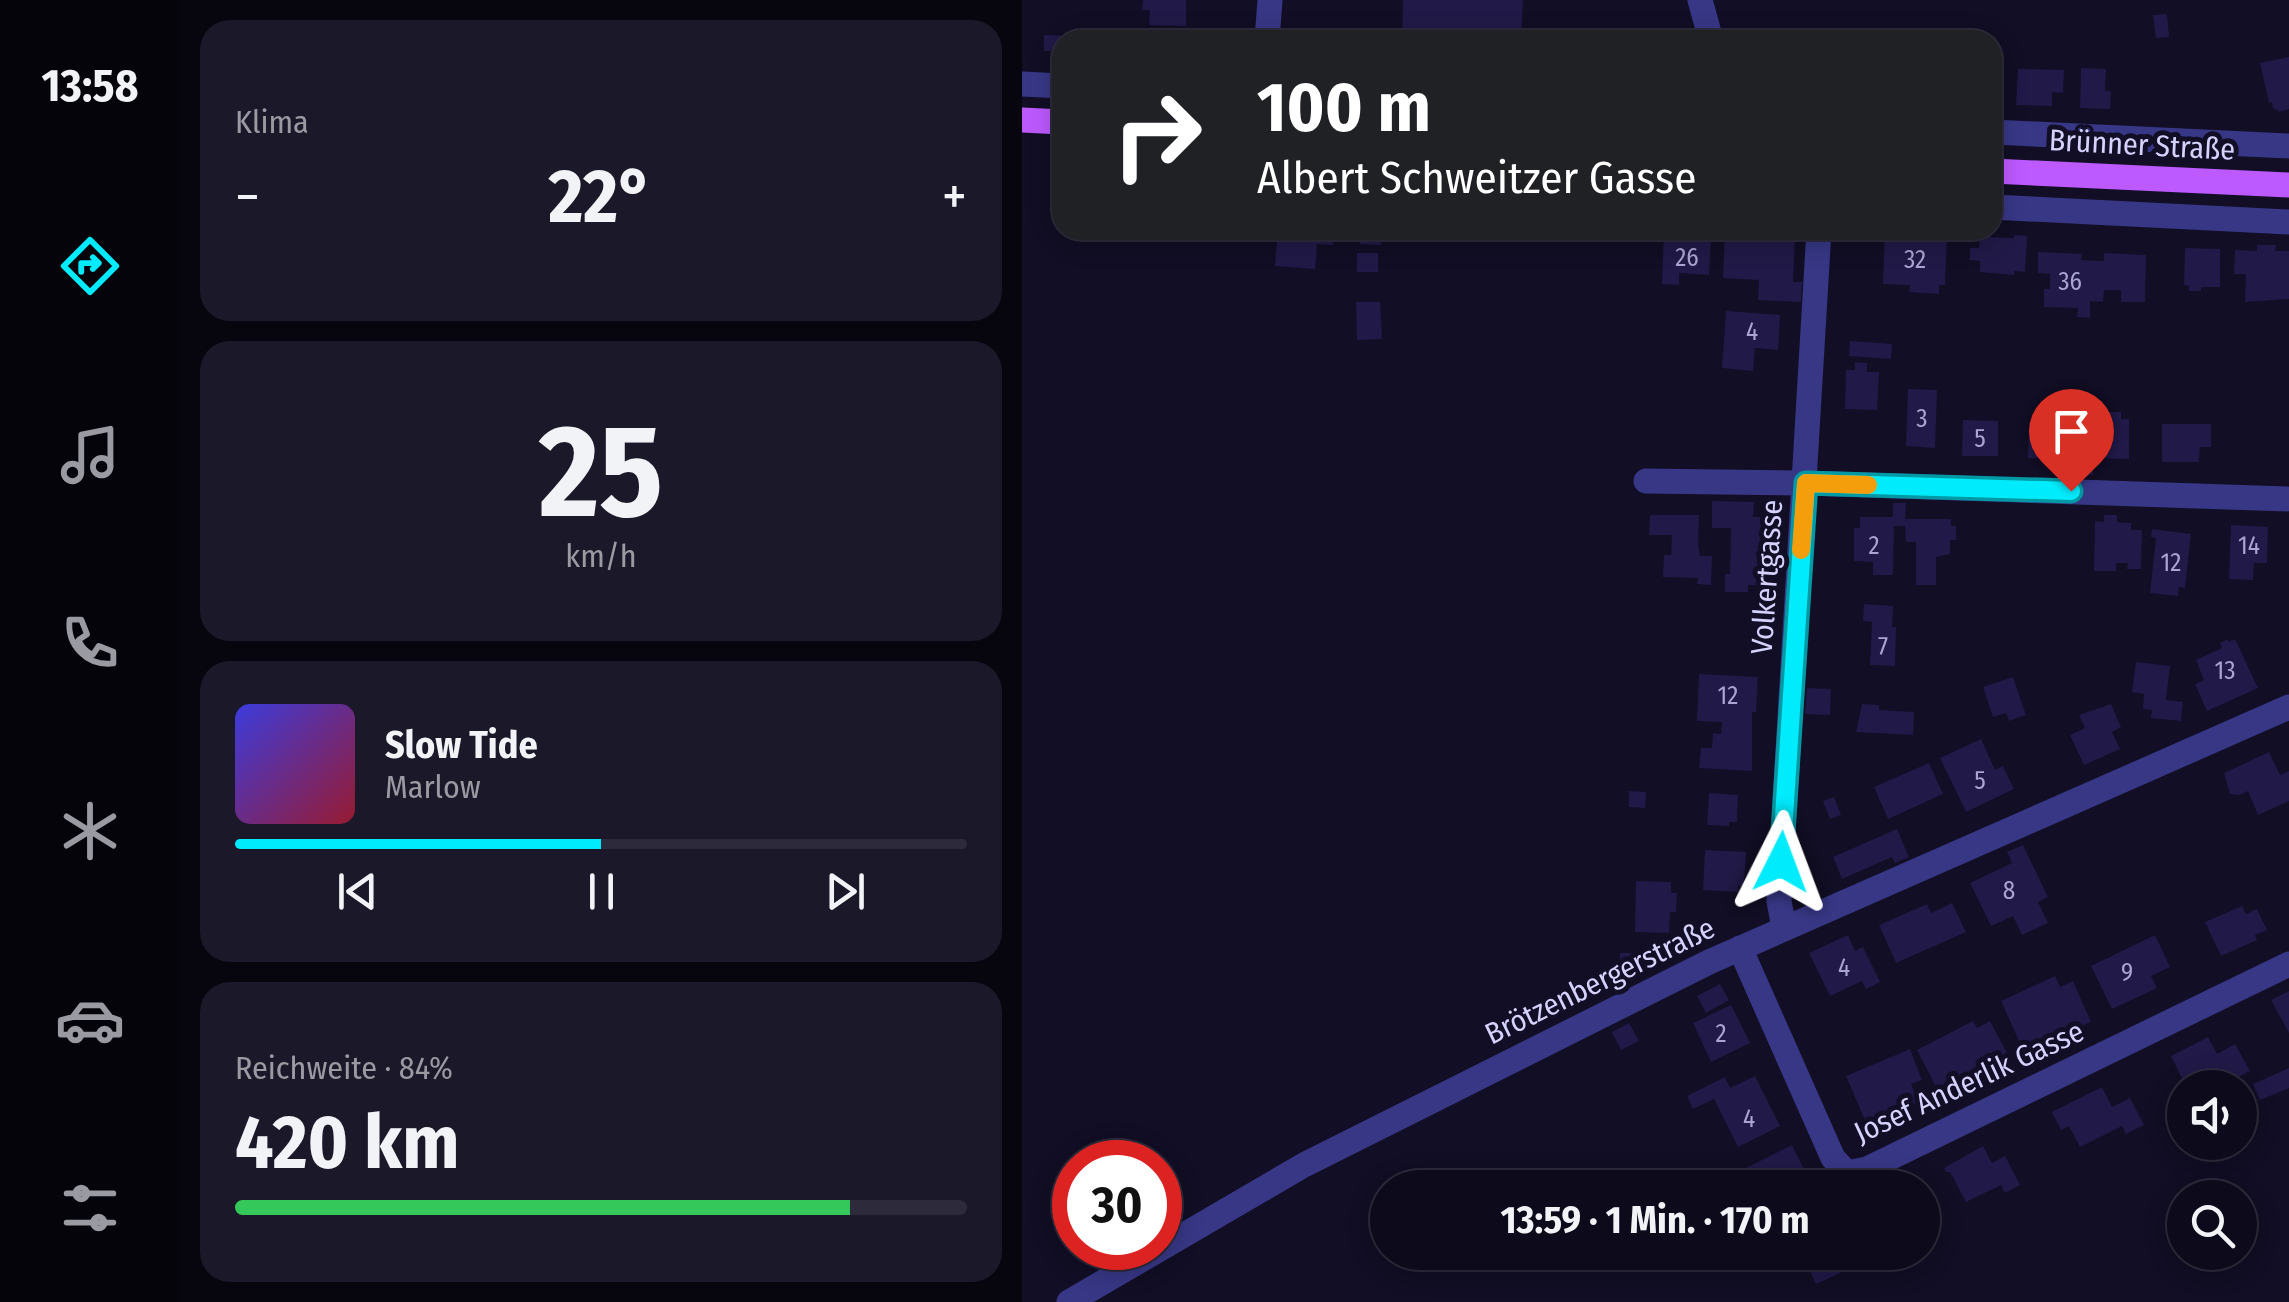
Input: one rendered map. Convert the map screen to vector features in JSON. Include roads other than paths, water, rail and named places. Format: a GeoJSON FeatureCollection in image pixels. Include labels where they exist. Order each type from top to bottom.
{"type":"FeatureCollection","features":[{"type":"Feature","properties":{"kind":"main road"},"geometry":{"type":"LineString","coordinates":[[1022,120],[1052,122]]}},
{"type":"Feature","properties":{"kind":"main road","name":"Brünner Straße"},"geometry":{"type":"LineString","coordinates":[[2002,171],[2288,185]]}},
{"type":"Feature","properties":{"kind":"street"},"geometry":{"type":"LineString","coordinates":[[1268,30],[1270,0]]}},
{"type":"Feature","properties":{"kind":"street"},"geometry":{"type":"LineString","coordinates":[[1700,0],[1708,30]]}},
{"type":"Feature","properties":{"kind":"street"},"geometry":{"type":"LineString","coordinates":[[1022,84],[1052,86]]}},
{"type":"Feature","properties":{"kind":"street"},"geometry":{"type":"LineString","coordinates":[[2002,132],[2288,146]]}},
{"type":"Feature","properties":{"kind":"street"},"geometry":{"type":"LineString","coordinates":[[2002,208],[2288,222]]}},
{"type":"Feature","properties":{"kind":"street","name":"Volkertgasse"},"geometry":{"type":"LineString","coordinates":[[1784,928],[1778,901],[1818,240]]}},
{"type":"Feature","properties":{"kind":"street"},"geometry":{"type":"LineString","coordinates":[[1646,481],[2287,498]]}},
{"type":"Feature","properties":{"kind":"street","name":"Brötzenbergerstraße"},"geometry":{"type":"LineString","coordinates":[[1069,1302],[1320,1156],[1740,948],[2288,708]]}},
{"type":"Feature","properties":{"kind":"street","name":"Josef Anderlik Gasse"},"geometry":{"type":"LineString","coordinates":[[1740,948],[1832,1158],[1848,1173],[1868,1169],[2288,964]]}}]}
